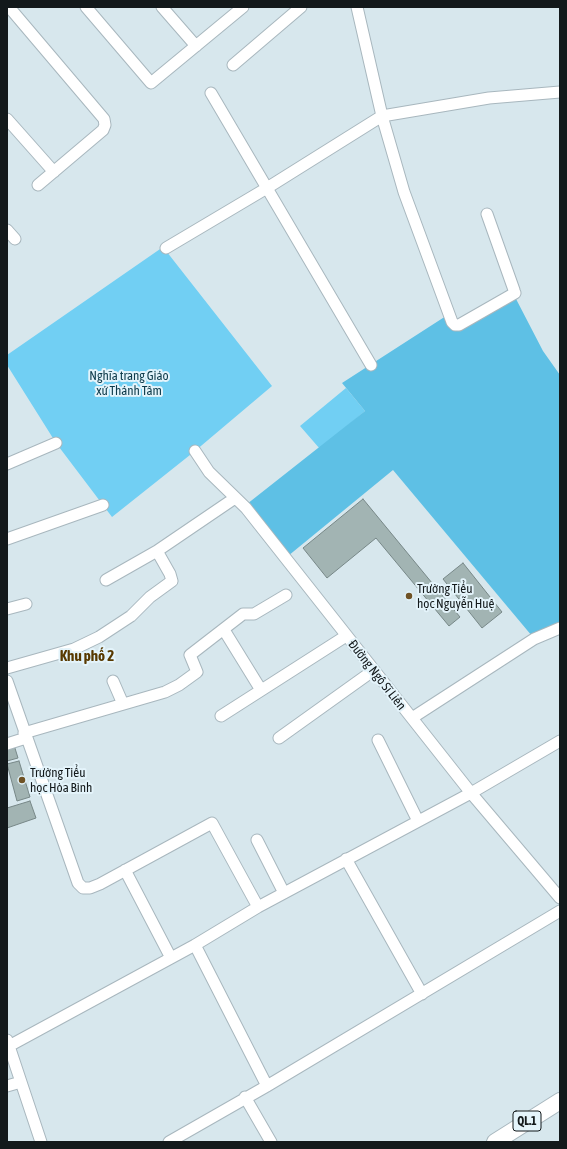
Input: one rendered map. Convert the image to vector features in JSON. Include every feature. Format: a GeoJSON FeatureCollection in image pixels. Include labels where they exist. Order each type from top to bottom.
{"type":"FeatureCollection","features":[{"type":"Feature","properties":{"kind":"highway","name":"QL.1"},"geometry":{"type":"LineString","coordinates":[[505,1139],[560,1101]]}},
{"type":"Feature","properties":{"kind":"street"},"geometry":{"type":"LineString","coordinates":[[9,7],[104,119],[105,125],[103,130],[38,185]]}},
{"type":"Feature","properties":{"kind":"street"},"geometry":{"type":"LineString","coordinates":[[86,7],[151,83],[243,7]]}},
{"type":"Feature","properties":{"kind":"street"},"geometry":{"type":"LineString","coordinates":[[162,7],[196,46]]}},
{"type":"Feature","properties":{"kind":"street"},"geometry":{"type":"LineString","coordinates":[[233,65],[301,7]]}},
{"type":"Feature","properties":{"kind":"street"},"geometry":{"type":"LineString","coordinates":[[357,7],[382,116],[404,192],[452,322],[455,325],[459,325],[514,292],[487,214]]}},
{"type":"Feature","properties":{"kind":"street"},"geometry":{"type":"LineString","coordinates":[[166,248],[267,188],[382,116],[489,98],[560,92]]}},
{"type":"Feature","properties":{"kind":"street"},"geometry":{"type":"LineString","coordinates":[[211,93],[371,365]]}},
{"type":"Feature","properties":{"kind":"street"},"geometry":{"type":"LineString","coordinates":[[7,119],[54,172]]}},
{"type":"Feature","properties":{"kind":"street"},"geometry":{"type":"LineString","coordinates":[[7,230],[15,240]]}},
{"type":"Feature","properties":{"kind":"street"},"geometry":{"type":"LineString","coordinates":[[7,464],[56,443]]}},
{"type":"Feature","properties":{"kind":"street","name":"Đường Ngô Sĩ Liên"},"geometry":{"type":"LineString","coordinates":[[195,451],[209,472],[246,508],[471,793],[560,898]]}},
{"type":"Feature","properties":{"kind":"street"},"geometry":{"type":"LineString","coordinates":[[106,580],[157,551],[235,498]]}},
{"type":"Feature","properties":{"kind":"street"},"geometry":{"type":"LineString","coordinates":[[7,539],[103,505]]}},
{"type":"Feature","properties":{"kind":"street"},"geometry":{"type":"LineString","coordinates":[[7,668],[74,649],[99,637],[131,616],[150,597],[172,581],[170,574],[157,551]]}},
{"type":"Feature","properties":{"kind":"street"},"geometry":{"type":"LineString","coordinates":[[7,744],[25,735],[166,692],[197,672],[190,655],[243,614],[254,614],[286,595]]}},
{"type":"Feature","properties":{"kind":"street"},"geometry":{"type":"LineString","coordinates":[[7,609],[26,604]]}},
{"type":"Feature","properties":{"kind":"street"},"geometry":{"type":"LineString","coordinates":[[412,718],[534,639],[560,628]]}},
{"type":"Feature","properties":{"kind":"street"},"geometry":{"type":"LineString","coordinates":[[224,630],[261,690]]}},
{"type":"Feature","properties":{"kind":"street"},"geometry":{"type":"LineString","coordinates":[[221,716],[346,636]]}},
{"type":"Feature","properties":{"kind":"street"},"geometry":{"type":"LineString","coordinates":[[279,738],[374,670]]}},
{"type":"Feature","properties":{"kind":"street"},"geometry":{"type":"LineString","coordinates":[[7,681],[78,883],[83,888],[90,888],[212,823],[258,907]]}},
{"type":"Feature","properties":{"kind":"street"},"geometry":{"type":"LineString","coordinates":[[113,681],[123,704]]}},
{"type":"Feature","properties":{"kind":"street"},"geometry":{"type":"LineString","coordinates":[[378,740],[418,821]]}},
{"type":"Feature","properties":{"kind":"street"},"geometry":{"type":"LineString","coordinates":[[41,1142],[8,1043],[195,945],[258,907],[471,793],[560,741]]}},
{"type":"Feature","properties":{"kind":"street"},"geometry":{"type":"LineString","coordinates":[[257,840],[284,893]]}},
{"type":"Feature","properties":{"kind":"street"},"geometry":{"type":"LineString","coordinates":[[346,859],[422,994]]}},
{"type":"Feature","properties":{"kind":"street"},"geometry":{"type":"LineString","coordinates":[[125,870],[171,958]]}},
{"type":"Feature","properties":{"kind":"street"},"geometry":{"type":"LineString","coordinates":[[169,1142],[245,1097],[267,1086],[560,911]]}},
{"type":"Feature","properties":{"kind":"street"},"geometry":{"type":"LineString","coordinates":[[195,945],[267,1086]]}},
{"type":"Feature","properties":{"kind":"street"},"geometry":{"type":"LineString","coordinates":[[7,1086],[21,1082]]}},
{"type":"Feature","properties":{"kind":"street"},"geometry":{"type":"LineString","coordinates":[[245,1097],[271,1142]]}},
{"type":"Feature","properties":{"kind":"green space","name":"Nghĩa trang Giáo xứ Thánh Tâm"},"geometry":{"type":"Polygon","coordinates":[[[163,247],[272,386],[195,451],[112,517],[56,443],[7,365],[7,355],[163,247]]]}},
{"type":"Feature","properties":{"kind":"green space"},"geometry":{"type":"Polygon","coordinates":[[[346,388],[365,411],[320,449],[300,426],[346,388]]]}},
{"type":"Feature","properties":{"kind":"shaded area"},"geometry":{"type":"Polygon","coordinates":[[[515,297],[543,351],[560,375],[560,625],[532,636],[393,470],[288,556],[247,504],[365,411],[342,383],[446,316],[449,324],[515,297]]]}},
{"type":"Feature","properties":{"kind":"building"},"geometry":{"type":"Polygon","coordinates":[[[363,499],[460,617],[449,626],[376,538],[327,578],[303,548],[363,499]]]}},
{"type":"Feature","properties":{"kind":"building"},"geometry":{"type":"Polygon","coordinates":[[[463,563],[502,612],[482,628],[443,579],[463,563]]]}},
{"type":"Feature","properties":{"kind":"building"},"geometry":{"type":"Polygon","coordinates":[[[14,745],[18,758],[7,761],[7,747],[14,745]]]}},
{"type":"Feature","properties":{"kind":"building"},"geometry":{"type":"Polygon","coordinates":[[[19,761],[30,797],[17,801],[7,764],[19,761]]]}},
{"type":"Feature","properties":{"kind":"building"},"geometry":{"type":"Polygon","coordinates":[[[30,801],[36,818],[7,828],[7,808],[30,801]]]}},
{"type":"Feature","properties":{"kind":"place","name":"Trường Tiểu học Nguyễn Huệ"},"geometry":{"type":"Point","coordinates":[409,596]}},
{"type":"Feature","properties":{"kind":"place","name":"Trường Tiểu học Hòa Bình"},"geometry":{"type":"Point","coordinates":[22,780]}},
{"type":"Feature","properties":{"kind":"district","name":"Khu phố 2"},"geometry":{"type":"Point","coordinates":[87,656]}}]}
